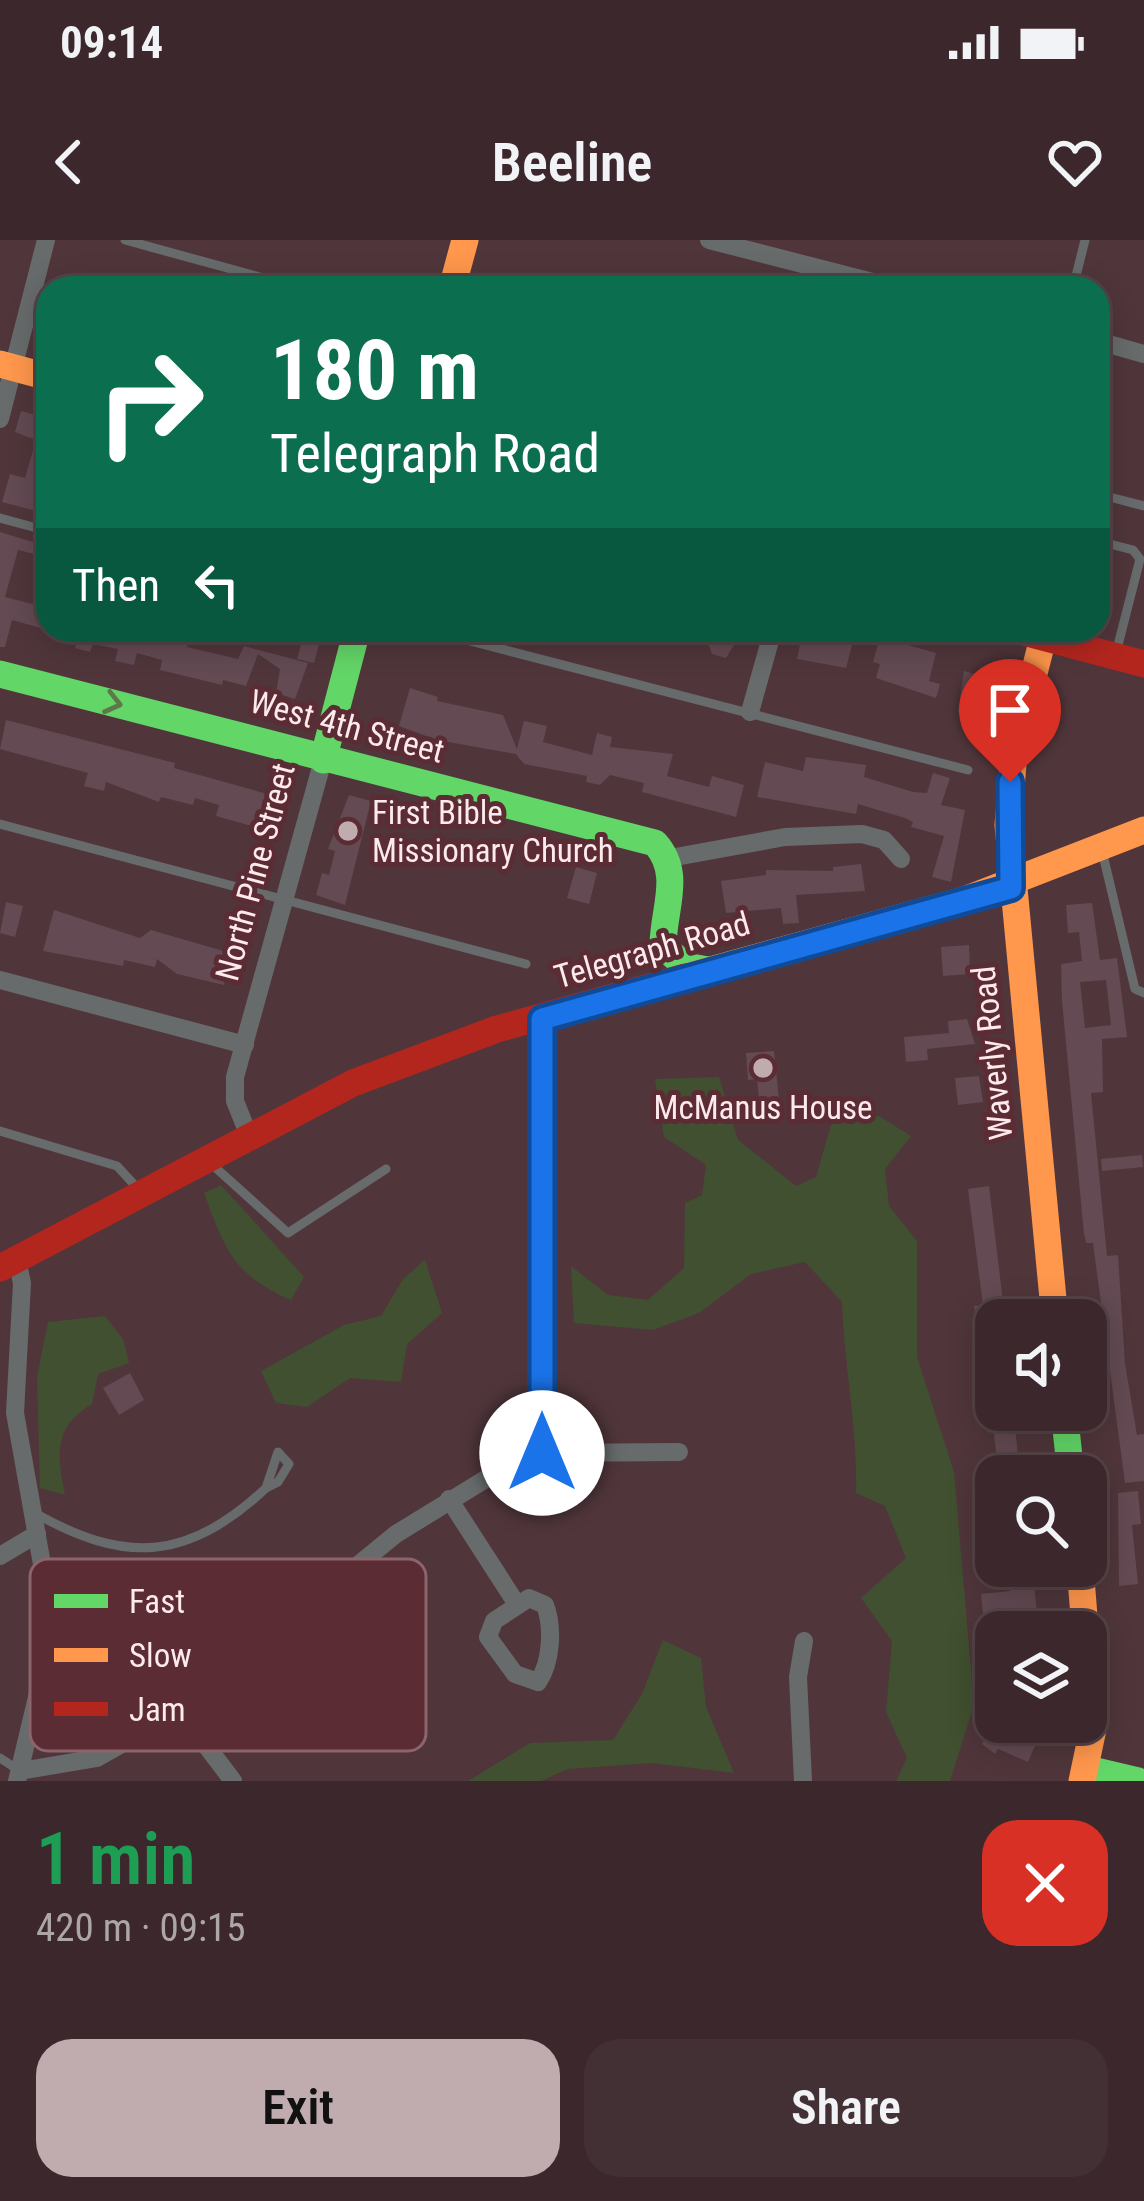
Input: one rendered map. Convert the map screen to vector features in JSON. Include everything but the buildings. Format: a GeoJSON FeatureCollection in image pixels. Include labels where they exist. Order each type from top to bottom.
{"type":"FeatureCollection","features":[{"type":"Feature","properties":{"kind":"street"},"geometry":{"type":"LineString","coordinates":[[0,418],[7,366],[46,240]]}},
{"type":"Feature","properties":{"kind":"street"},"geometry":{"type":"LineString","coordinates":[[455,276],[465,240]]}},
{"type":"Feature","properties":{"kind":"street"},"geometry":{"type":"LineString","coordinates":[[709,240],[834,276]]}},
{"type":"Feature","properties":{"kind":"street"},"geometry":{"type":"LineString","coordinates":[[1110,344],[1144,354]]}},
{"type":"Feature","properties":{"kind":"street","name":"North Pine Street"},"geometry":{"type":"LineString","coordinates":[[247,1131],[235,1101],[245,1045],[354,642]]}},
{"type":"Feature","properties":{"kind":"street"},"geometry":{"type":"LineString","coordinates":[[750,712],[770,642]]}},
{"type":"Feature","properties":{"kind":"street","name":"Waverly Road"},"geometry":{"type":"LineString","coordinates":[[1039,642],[1010,782],[1011,888],[1053,1299]]}},
{"type":"Feature","properties":{"kind":"street"},"geometry":{"type":"LineString","coordinates":[[1067,642],[1144,664]]}},
{"type":"Feature","properties":{"kind":"street","name":"West 4th Street"},"geometry":{"type":"LineString","coordinates":[[0,674],[655,843],[670,858]]}},
{"type":"Feature","properties":{"kind":"street","name":"Telegraph Road"},"geometry":{"type":"LineString","coordinates":[[8,1264],[247,1131],[407,1060],[1011,888],[1144,830]]}},
{"type":"Feature","properties":{"kind":"street"},"geometry":{"type":"LineString","coordinates":[[640,991],[663,946],[672,888],[670,858],[830,834],[884,840],[901,859]]}},
{"type":"Feature","properties":{"kind":"street"},"geometry":{"type":"LineString","coordinates":[[663,946],[685,966],[712,970]]}},
{"type":"Feature","properties":{"kind":"street"},"geometry":{"type":"LineString","coordinates":[[0,980],[245,1045]]}},
{"type":"Feature","properties":{"kind":"street"},"geometry":{"type":"LineString","coordinates":[[542,1019],[542,1453]]}},
{"type":"Feature","properties":{"kind":"street"},"geometry":{"type":"LineString","coordinates":[[8,1264],[22,1282],[15,1413],[39,1559]]}},
{"type":"Feature","properties":{"kind":"street"},"geometry":{"type":"LineString","coordinates":[[361,1559],[448,1499],[520,1458],[542,1453],[679,1452]]}},
{"type":"Feature","properties":{"kind":"street"},"geometry":{"type":"LineString","coordinates":[[448,1499],[516,1603]]}},
{"type":"Feature","properties":{"kind":"street"},"geometry":{"type":"LineString","coordinates":[[0,1556],[37,1534]]}},
{"type":"Feature","properties":{"kind":"street"},"geometry":{"type":"LineString","coordinates":[[1082,1587],[1093,1729],[1084,1775],[1138,1781]]}},
{"type":"Feature","properties":{"kind":"street"},"geometry":{"type":"LineString","coordinates":[[538,1599],[549,1613],[548,1664],[538,1682],[522,1679],[490,1646],[489,1628],[516,1603],[538,1599]]}},
{"type":"Feature","properties":{"kind":"street"},"geometry":{"type":"LineString","coordinates":[[803,1781],[798,1677],[804,1641]]}},
{"type":"Feature","properties":{"kind":"street"},"geometry":{"type":"LineString","coordinates":[[30,1724],[18,1776],[109,1751]]}},
{"type":"Feature","properties":{"kind":"street"},"geometry":{"type":"LineString","coordinates":[[210,1751],[232,1781]]}},
{"type":"Feature","properties":{"kind":"lane"},"geometry":{"type":"LineString","coordinates":[[125,240],[256,276]]}},
{"type":"Feature","properties":{"kind":"lane"},"geometry":{"type":"LineString","coordinates":[[1076,276],[1085,240]]}},
{"type":"Feature","properties":{"kind":"lane"},"geometry":{"type":"LineString","coordinates":[[1110,497],[1144,506]]}},
{"type":"Feature","properties":{"kind":"lane"},"geometry":{"type":"LineString","coordinates":[[0,518],[36,528]]}},
{"type":"Feature","properties":{"kind":"lane"},"geometry":{"type":"LineString","coordinates":[[1110,544],[1133,550],[1140,559],[1115,657]]}},
{"type":"Feature","properties":{"kind":"lane"},"geometry":{"type":"LineString","coordinates":[[475,642],[968,770]]}},
{"type":"Feature","properties":{"kind":"lane"},"geometry":{"type":"LineString","coordinates":[[0,824],[526,964]]}},
{"type":"Feature","properties":{"kind":"lane"},"geometry":{"type":"LineString","coordinates":[[1101,850],[1135,988],[1144,992]]}},
{"type":"Feature","properties":{"kind":"lane"},"geometry":{"type":"LineString","coordinates":[[0,1131],[117,1166],[141,1192]]}},
{"type":"Feature","properties":{"kind":"lane"},"geometry":{"type":"LineString","coordinates":[[203,1157],[288,1233],[386,1169]]}},
{"type":"Feature","properties":{"kind":"lane"},"geometry":{"type":"LineString","coordinates":[[33,1512],[76,1537],[146,1552],[206,1533],[266,1488]]}},
{"type":"Feature","properties":{"kind":"lane"},"geometry":{"type":"LineString","coordinates":[[0,1758],[18,1776]]}},
{"type":"Feature","properties":{"kind":"green space"},"geometry":{"type":"Polygon","coordinates":[[[719,1077],[738,1140],[796,1186],[816,1177],[833,1118],[879,1116],[911,1136],[885,1169],[889,1206],[917,1241],[917,1357],[954,1472],[974,1705],[950,1781],[896,1781],[907,1758],[886,1712],[892,1641],[861,1598],[906,1558],[885,1506],[856,1493],[842,1302],[805,1262],[751,1274],[699,1313],[653,1330],[574,1323],[571,1266],[608,1295],[648,1300],[684,1268],[685,1203],[702,1195],[706,1165],[664,1137],[655,1079],[719,1077]]]}},
{"type":"Feature","properties":{"kind":"green space"},"geometry":{"type":"Polygon","coordinates":[[[221,1185],[304,1277],[291,1300],[244,1270],[225,1245],[204,1193],[221,1185]]]}},
{"type":"Feature","properties":{"kind":"green space"},"geometry":{"type":"Polygon","coordinates":[[[425,1260],[442,1313],[407,1344],[401,1382],[350,1378],[307,1407],[276,1403],[261,1371],[344,1325],[381,1316],[403,1279],[425,1260]]]}},
{"type":"Feature","properties":{"kind":"green space"},"geometry":{"type":"Polygon","coordinates":[[[105,1316],[123,1339],[129,1363],[98,1374],[92,1404],[64,1432],[60,1467],[65,1495],[40,1488],[37,1377],[48,1322],[105,1316]]]}},
{"type":"Feature","properties":{"kind":"green space"},"geometry":{"type":"Polygon","coordinates":[[[663,1640],[701,1658],[706,1707],[734,1773],[652,1763],[568,1769],[541,1781],[468,1781],[530,1743],[613,1740],[642,1694],[663,1640]]]}},
{"type":"Feature","properties":{"kind":"traffic: fast"},"geometry":{"type":"LineString","coordinates":[[323,760],[354,642]]}},
{"type":"Feature","properties":{"kind":"traffic: fast"},"geometry":{"type":"LineString","coordinates":[[0,674],[655,843],[670,879],[663,946],[685,966],[708,970]]}},
{"type":"Feature","properties":{"kind":"traffic: fast"},"geometry":{"type":"LineString","coordinates":[[1066,1431],[1069,1455]]}},
{"type":"Feature","properties":{"kind":"traffic: fast"},"geometry":{"type":"LineString","coordinates":[[1087,1769],[1138,1781]]}},
{"type":"Feature","properties":{"kind":"traffic: slow"},"geometry":{"type":"LineString","coordinates":[[455,276],[465,240]]}},
{"type":"Feature","properties":{"kind":"traffic: slow"},"geometry":{"type":"LineString","coordinates":[[0,364],[36,374]]}},
{"type":"Feature","properties":{"kind":"traffic: slow"},"geometry":{"type":"LineString","coordinates":[[1042,642],[1014,752],[1008,825],[1053,1299]]}},
{"type":"Feature","properties":{"kind":"traffic: slow"},"geometry":{"type":"LineString","coordinates":[[685,977],[964,900],[1144,830]]}},
{"type":"Feature","properties":{"kind":"traffic: slow"},"geometry":{"type":"LineString","coordinates":[[1082,1587],[1093,1729],[1082,1781]]}},
{"type":"Feature","properties":{"kind":"traffic: jam"},"geometry":{"type":"LineString","coordinates":[[1061,642],[1144,664]]}},
{"type":"Feature","properties":{"kind":"traffic: jam"},"geometry":{"type":"LineString","coordinates":[[0,1268],[353,1083],[497,1029],[685,977]]}},
{"type":"Feature","properties":{"kind":"place","name":"First Bible Missionary Church"},"geometry":{"type":"Point","coordinates":[348,831]}},
{"type":"Feature","properties":{"kind":"place","name":"McManus House"},"geometry":{"type":"Point","coordinates":[763,1068]}},
{"type":"Feature","properties":{"kind":"route"},"geometry":{"type":"LineString","coordinates":[[542,1453],[542,1019],[1011,888],[1010,782]]}}]}
